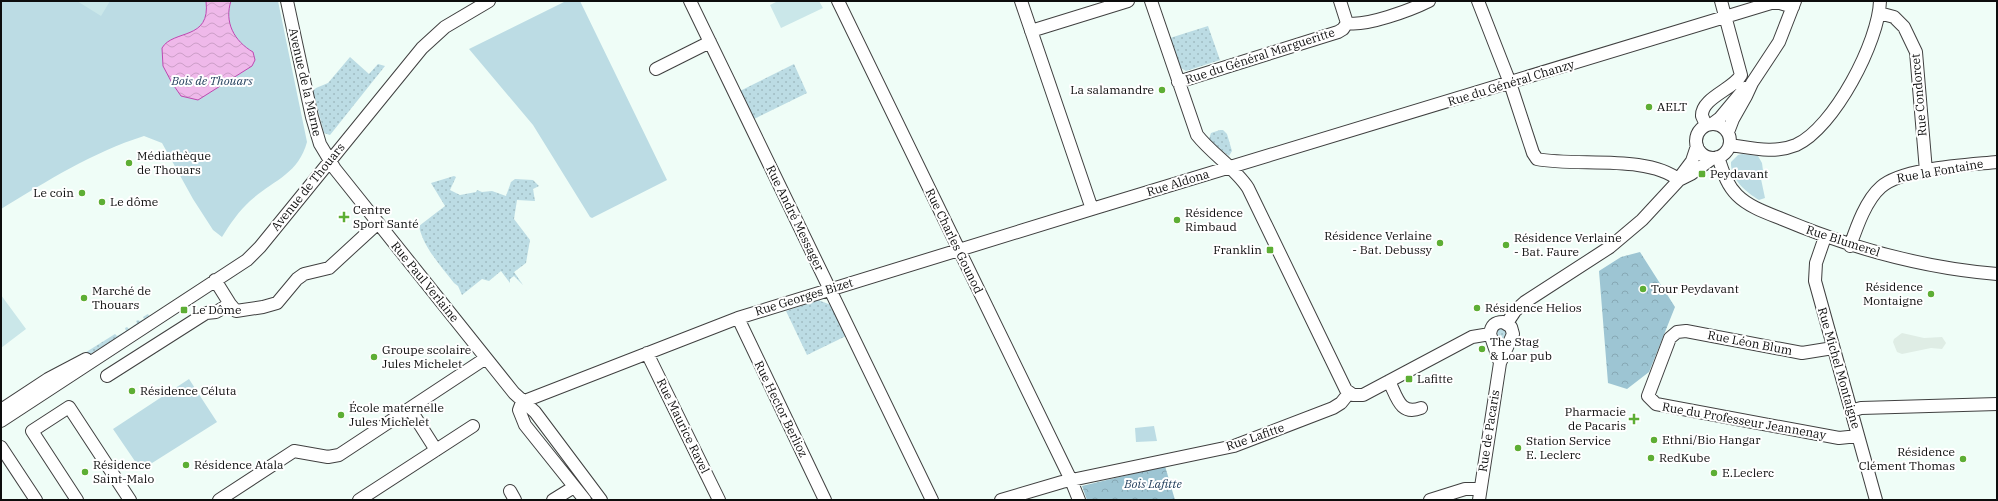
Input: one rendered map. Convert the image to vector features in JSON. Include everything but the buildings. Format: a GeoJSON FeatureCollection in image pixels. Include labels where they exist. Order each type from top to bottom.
{"type":"FeatureCollection","features":[{"type":"Feature","properties":{"kind":"street","name":"Avenue de la Marne"},"geometry":{"type":"LineString","coordinates":[[287,1],[312,116],[320,144],[330,160]]}},
{"type":"Feature","properties":{"kind":"street","name":"Avenue de Thouars"},"geometry":{"type":"LineString","coordinates":[[1,421],[247,260],[260,247],[330,160],[432,39],[460,17],[490,1]]}},
{"type":"Feature","properties":{"kind":"street","name":"Rue André Messager"},"geometry":{"type":"LineString","coordinates":[[690,1],[932,500]]}},
{"type":"Feature","properties":{"kind":"street","name":"Rue Charles Gounod"},"geometry":{"type":"LineString","coordinates":[[838,1],[1071,480],[1079,500]]}},
{"type":"Feature","properties":{"kind":"street"},"geometry":{"type":"LineString","coordinates":[[1021,1],[1092,209]]}},
{"type":"Feature","properties":{"kind":"street"},"geometry":{"type":"LineString","coordinates":[[1031,31],[1128,1]]}},
{"type":"Feature","properties":{"kind":"street"},"geometry":{"type":"LineString","coordinates":[[1151,1],[1197,135],[1242,180],[1252,195],[1343,386],[1349,393],[1353,395],[1363,395],[1472,337],[1491,337]]}},
{"type":"Feature","properties":{"kind":"street"},"geometry":{"type":"LineString","coordinates":[[1340,1],[1347,23]]}},
{"type":"Feature","properties":{"kind":"street","name":"Rue du Général Margueritte"},"geometry":{"type":"LineString","coordinates":[[1178,82],[1338,32],[1343,29],[1347,23],[1361,24],[1418,6],[1429,1]]}},
{"type":"Feature","properties":{"kind":"street"},"geometry":{"type":"LineString","coordinates":[[1478,1],[1510,83],[1533,153],[1537,159],[1636,166],[1668,172],[1679,180]]}},
{"type":"Feature","properties":{"kind":"street"},"geometry":{"type":"LineString","coordinates":[[1722,1],[1741,75],[1737,80],[1716,96],[1704,109],[1702,116],[1709,124],[1723,127],[1729,138],[1763,150],[1780,150],[1795,145],[1811,136],[1831,116],[1845,94],[1862,60],[1879,13],[1880,1]]}},
{"type":"Feature","properties":{"kind":"street","name":"Rue du Général Chanzy"},"geometry":{"type":"LineString","coordinates":[[1229,168],[1726,18],[1771,3],[1794,4]]}},
{"type":"Feature","properties":{"kind":"street"},"geometry":{"type":"LineString","coordinates":[[1679,180],[1691,174],[1715,157],[1725,153],[1732,119],[1746,96],[1752,82],[1774,52],[1794,4]]}},
{"type":"Feature","properties":{"kind":"street","name":"Rue Condorcet"},"geometry":{"type":"LineString","coordinates":[[1879,13],[1894,17],[1904,27],[1916,52],[1926,171]]}},
{"type":"Feature","properties":{"kind":"street"},"geometry":{"type":"LineString","coordinates":[[656,69],[710,42]]}},
{"type":"Feature","properties":{"kind":"street"},"geometry":{"type":"LineString","coordinates":[[1507,324],[1515,311],[1525,302],[1594,259],[1629,233],[1679,180],[1692,161],[1697,146],[1697,134],[1709,124],[1720,118],[1740,92],[1752,82]]}},
{"type":"Feature","properties":{"kind":"street"},"geometry":{"type":"LineString","coordinates":[[1697,146],[1704,154],[1715,157]]}},
{"type":"Feature","properties":{"kind":"street","name":"Rue Blumerel"},"geometry":{"type":"LineString","coordinates":[[1715,157],[1727,182],[1746,202],[1758,209],[1825,237],[1850,246],[1937,266],[1997,274]]}},
{"type":"Feature","properties":{"kind":"street","name":"Rue Paul Verlaine"},"geometry":{"type":"LineString","coordinates":[[330,160],[378,223],[486,358],[522,402],[535,412],[601,500]]}},
{"type":"Feature","properties":{"kind":"street","name":"Rue la Fontaine"},"geometry":{"type":"LineString","coordinates":[[1850,246],[1868,205],[1878,190],[1895,178],[1926,171],[1997,162]]}},
{"type":"Feature","properties":{"kind":"street","name":"Rue Aldona"},"geometry":{"type":"LineString","coordinates":[[1092,209],[1229,168]]}},
{"type":"Feature","properties":{"kind":"street","name":"Rue Georges Bizet"},"geometry":{"type":"LineString","coordinates":[[522,402],[647,352],[738,318],[1092,209]]}},
{"type":"Feature","properties":{"kind":"street"},"geometry":{"type":"LineString","coordinates":[[215,280],[236,311],[263,307],[277,303],[297,279],[304,274],[329,268],[378,223]]}},
{"type":"Feature","properties":{"kind":"street","name":"Rue Michel Montaigne"},"geometry":{"type":"LineString","coordinates":[[1825,237],[1816,263],[1816,281],[1833,348],[1876,500]]}},
{"type":"Feature","properties":{"kind":"street"},"geometry":{"type":"LineString","coordinates":[[107,376],[206,313],[216,312],[230,304]]}},
{"type":"Feature","properties":{"kind":"street","name":"Rue Hector Berlioz"},"geometry":{"type":"LineString","coordinates":[[738,318],[825,500]]}},
{"type":"Feature","properties":{"kind":"street"},"geometry":{"type":"LineString","coordinates":[[1496,324],[1507,324],[1511,327],[1513,334],[1510,342],[1500,346],[1491,337],[1490,330],[1496,324]]}},
{"type":"Feature","properties":{"kind":"street","name":"Rue Léon Blum"},"geometry":{"type":"LineString","coordinates":[[1670,338],[1677,332],[1686,331],[1802,353],[1833,348]]}},
{"type":"Feature","properties":{"kind":"street","name":"Rue de Pacaris"},"geometry":{"type":"LineString","coordinates":[[1491,337],[1500,363]]}},
{"type":"Feature","properties":{"kind":"street","name":"Rue du Professeur Jeannenay"},"geometry":{"type":"LineString","coordinates":[[1670,338],[1649,391],[1650,400],[1656,404],[1839,438],[1858,436]]}},
{"type":"Feature","properties":{"kind":"street","name":"Rue de Pacaris"},"geometry":{"type":"LineString","coordinates":[[1480,495],[1500,363],[1510,342]]}},
{"type":"Feature","properties":{"kind":"street","name":"Avenue de Thouars"},"geometry":{"type":"LineString","coordinates":[[1,410],[65,369],[106,351]]}},
{"type":"Feature","properties":{"kind":"street","name":"Rue Maurice Ravel"},"geometry":{"type":"LineString","coordinates":[[647,352],[718,500]]}},
{"type":"Feature","properties":{"kind":"street"},"geometry":{"type":"LineString","coordinates":[[219,500],[294,451],[328,457],[339,455],[486,358]]}},
{"type":"Feature","properties":{"kind":"street"},"geometry":{"type":"LineString","coordinates":[[1389,381],[1401,405],[1407,410],[1414,411],[1421,408]]}},
{"type":"Feature","properties":{"kind":"street","name":"Rue Lafitte"},"geometry":{"type":"LineString","coordinates":[[1001,500],[1071,480],[1234,446],[1333,408],[1349,393]]}},
{"type":"Feature","properties":{"kind":"street"},"geometry":{"type":"LineString","coordinates":[[522,402],[519,410],[525,425],[585,500]]}},
{"type":"Feature","properties":{"kind":"street"},"geometry":{"type":"LineString","coordinates":[[1851,411],[1861,408],[1997,404]]}},
{"type":"Feature","properties":{"kind":"street"},"geometry":{"type":"LineString","coordinates":[[77,500],[32,431],[69,407],[130,500]]}},
{"type":"Feature","properties":{"kind":"street"},"geometry":{"type":"LineString","coordinates":[[410,409],[436,450]]}},
{"type":"Feature","properties":{"kind":"street"},"geometry":{"type":"LineString","coordinates":[[359,500],[473,426]]}},
{"type":"Feature","properties":{"kind":"street"},"geometry":{"type":"LineString","coordinates":[[1,447],[36,500]]}},
{"type":"Feature","properties":{"kind":"street"},"geometry":{"type":"LineString","coordinates":[[553,500],[574,487]]}},
{"type":"Feature","properties":{"kind":"street"},"geometry":{"type":"LineString","coordinates":[[1430,500],[1465,489],[1480,495]]}},
{"type":"Feature","properties":{"kind":"green space","name":"Bois de Thouars"},"geometry":{"type":"Polygon","coordinates":[[[1,1],[278,1],[307,142],[303,153],[291,170],[246,205],[222,237],[213,230],[193,199],[162,143],[144,136],[88,159],[1,209],[1,1]]]}},
{"type":"Feature","properties":{"kind":"green space"},"geometry":{"type":"Polygon","coordinates":[[[566,1],[580,1],[667,180],[592,218],[533,125],[469,49],[566,1]]]}},
{"type":"Feature","properties":{"kind":"green space"},"geometry":{"type":"Polygon","coordinates":[[[1208,26],[1220,60],[1186,71],[1181,68],[1170,38],[1208,26]]]}},
{"type":"Feature","properties":{"kind":"green space"},"geometry":{"type":"Polygon","coordinates":[[[350,57],[369,74],[378,64],[385,66],[330,135],[324,133],[313,91],[316,88],[328,83],[350,57]]]}},
{"type":"Feature","properties":{"kind":"green space"},"geometry":{"type":"Polygon","coordinates":[[[794,64],[807,93],[754,119],[740,91],[794,64]]]}},
{"type":"Feature","properties":{"kind":"green space"},"geometry":{"type":"Polygon","coordinates":[[[1223,130],[1227,134],[1232,151],[1229,156],[1209,139],[1211,133],[1223,130]]]}},
{"type":"Feature","properties":{"kind":"green space"},"geometry":{"type":"Polygon","coordinates":[[[1738,155],[1758,156],[1762,163],[1764,178],[1761,179],[1765,198],[1759,200],[1749,193],[1744,189],[1733,174],[1731,162],[1738,155]]]}},
{"type":"Feature","properties":{"kind":"green space"},"geometry":{"type":"Polygon","coordinates":[[[454,176],[456,177],[450,190],[460,195],[476,192],[477,190],[482,192],[492,191],[506,196],[511,182],[515,179],[533,180],[539,186],[533,189],[535,201],[517,200],[514,219],[530,240],[526,263],[514,272],[523,285],[514,276],[510,279],[510,283],[501,271],[489,281],[482,279],[462,295],[458,286],[454,283],[428,249],[419,226],[445,206],[431,183],[454,176]]]}},
{"type":"Feature","properties":{"kind":"green space"},"geometry":{"type":"Polygon","coordinates":[[[1640,252],[1675,307],[1649,372],[1627,389],[1608,383],[1599,271],[1621,257],[1640,252]]]}},
{"type":"Feature","properties":{"kind":"green space"},"geometry":{"type":"Polygon","coordinates":[[[818,300],[831,305],[846,336],[807,355],[786,311],[818,300]]]}},
{"type":"Feature","properties":{"kind":"green space"},"geometry":{"type":"Polygon","coordinates":[[[148,314],[150,317],[84,358],[83,354],[115,334],[117,336],[126,331],[125,328],[127,327],[129,329],[137,323],[136,321],[144,319],[143,317],[148,314]]]}},
{"type":"Feature","properties":{"kind":"green space"},"geometry":{"type":"Polygon","coordinates":[[[1500,328],[1504,328],[1506,329],[1506,337],[1500,338],[1497,335],[1497,331],[1500,328]]]}},
{"type":"Feature","properties":{"kind":"green space"},"geometry":{"type":"Polygon","coordinates":[[[189,379],[217,422],[141,470],[113,429],[189,379]]]}},
{"type":"Feature","properties":{"kind":"green space"},"geometry":{"type":"Polygon","coordinates":[[[1154,426],[1157,441],[1136,442],[1135,428],[1154,426]]]}},
{"type":"Feature","properties":{"kind":"green space","name":"Bois Lafitte"},"geometry":{"type":"Polygon","coordinates":[[[1165,466],[1175,500],[1087,500],[1082,486],[1165,466]]]}},
{"type":"Feature","properties":{"kind":"shaded area"},"geometry":{"type":"Polygon","coordinates":[[[77,1],[110,1],[101,16],[77,1]]]}},
{"type":"Feature","properties":{"kind":"shaded area"},"geometry":{"type":"Polygon","coordinates":[[[778,1],[819,1],[823,8],[781,28],[770,5],[778,1]]]}},
{"type":"Feature","properties":{"kind":"shaded area"},"geometry":{"type":"Polygon","coordinates":[[[1,295],[26,329],[1,348],[1,295]]]}},
{"type":"Feature","properties":{"kind":"shaded area"},"geometry":{"type":"Polygon","coordinates":[[[1902,333],[1924,338],[1942,337],[1946,343],[1942,349],[1931,348],[1902,354],[1897,352],[1893,342],[1894,339],[1902,333]]]}},
{"type":"Feature","properties":{"kind":"water"},"geometry":{"type":"Polygon","coordinates":[[[206,1],[231,1],[229,16],[232,30],[246,48],[253,52],[255,60],[252,66],[198,100],[181,96],[172,83],[163,66],[162,48],[167,42],[190,32],[203,23],[206,14],[206,1]]]}},
{"type":"Feature","properties":{"kind":"place","name":"La salamandre"},"geometry":{"type":"Point","coordinates":[1162,90]}},
{"type":"Feature","properties":{"kind":"place","name":"AELT"},"geometry":{"type":"Point","coordinates":[1649,107]}},
{"type":"Feature","properties":{"kind":"place","name":"Médiathèque de Thouars"},"geometry":{"type":"Point","coordinates":[129,163]}},
{"type":"Feature","properties":{"kind":"place","name":"Peydavant"},"geometry":{"type":"Point","coordinates":[1702,174]}},
{"type":"Feature","properties":{"kind":"place","name":"Le coin"},"geometry":{"type":"Point","coordinates":[82,193]}},
{"type":"Feature","properties":{"kind":"place","name":"Le dôme"},"geometry":{"type":"Point","coordinates":[102,202]}},
{"type":"Feature","properties":{"kind":"place","name":"Centre Sport Santé"},"geometry":{"type":"Point","coordinates":[344,217]}},
{"type":"Feature","properties":{"kind":"place","name":"Résidence Rimbaud"},"geometry":{"type":"Point","coordinates":[1177,220]}},
{"type":"Feature","properties":{"kind":"place","name":"Résidence Verlaine - Bat. Debussy"},"geometry":{"type":"Point","coordinates":[1440,243]}},
{"type":"Feature","properties":{"kind":"place","name":"Résidence Verlaine - Bat. Faure"},"geometry":{"type":"Point","coordinates":[1506,245]}},
{"type":"Feature","properties":{"kind":"place","name":"Franklin"},"geometry":{"type":"Point","coordinates":[1270,250]}},
{"type":"Feature","properties":{"kind":"place","name":"Tour Peydavant"},"geometry":{"type":"Point","coordinates":[1643,289]}},
{"type":"Feature","properties":{"kind":"place","name":"Résidence Montaigne"},"geometry":{"type":"Point","coordinates":[1931,294]}},
{"type":"Feature","properties":{"kind":"place","name":"Marché de Thouars"},"geometry":{"type":"Point","coordinates":[84,298]}},
{"type":"Feature","properties":{"kind":"place","name":"Résidence Helios"},"geometry":{"type":"Point","coordinates":[1477,308]}},
{"type":"Feature","properties":{"kind":"place","name":"Le Dôme"},"geometry":{"type":"Point","coordinates":[184,310]}},
{"type":"Feature","properties":{"kind":"place","name":"The Stag & Loar pub"},"geometry":{"type":"Point","coordinates":[1482,349]}},
{"type":"Feature","properties":{"kind":"place","name":"Groupe scolaire Jules Michelet"},"geometry":{"type":"Point","coordinates":[374,357]}},
{"type":"Feature","properties":{"kind":"place","name":"Lafitte"},"geometry":{"type":"Point","coordinates":[1409,379]}},
{"type":"Feature","properties":{"kind":"place","name":"Résidence Céluta"},"geometry":{"type":"Point","coordinates":[132,391]}},
{"type":"Feature","properties":{"kind":"place","name":"École maternelle Jules Michelet"},"geometry":{"type":"Point","coordinates":[341,415]}},
{"type":"Feature","properties":{"kind":"place","name":"Pharmacie de Pacaris"},"geometry":{"type":"Point","coordinates":[1634,419]}},
{"type":"Feature","properties":{"kind":"place","name":"Ethni/Bio Hangar"},"geometry":{"type":"Point","coordinates":[1654,440]}},
{"type":"Feature","properties":{"kind":"place","name":"Station Service E. Leclerc"},"geometry":{"type":"Point","coordinates":[1518,448]}},
{"type":"Feature","properties":{"kind":"place","name":"RedKube"},"geometry":{"type":"Point","coordinates":[1651,458]}},
{"type":"Feature","properties":{"kind":"place","name":"Résidence Clément Thomas"},"geometry":{"type":"Point","coordinates":[1963,459]}},
{"type":"Feature","properties":{"kind":"place","name":"Résidence Atala"},"geometry":{"type":"Point","coordinates":[186,465]}},
{"type":"Feature","properties":{"kind":"place","name":"Résidence Saint-Malo"},"geometry":{"type":"Point","coordinates":[85,472]}},
{"type":"Feature","properties":{"kind":"place","name":"E.Leclerc"},"geometry":{"type":"Point","coordinates":[1714,473]}}]}
